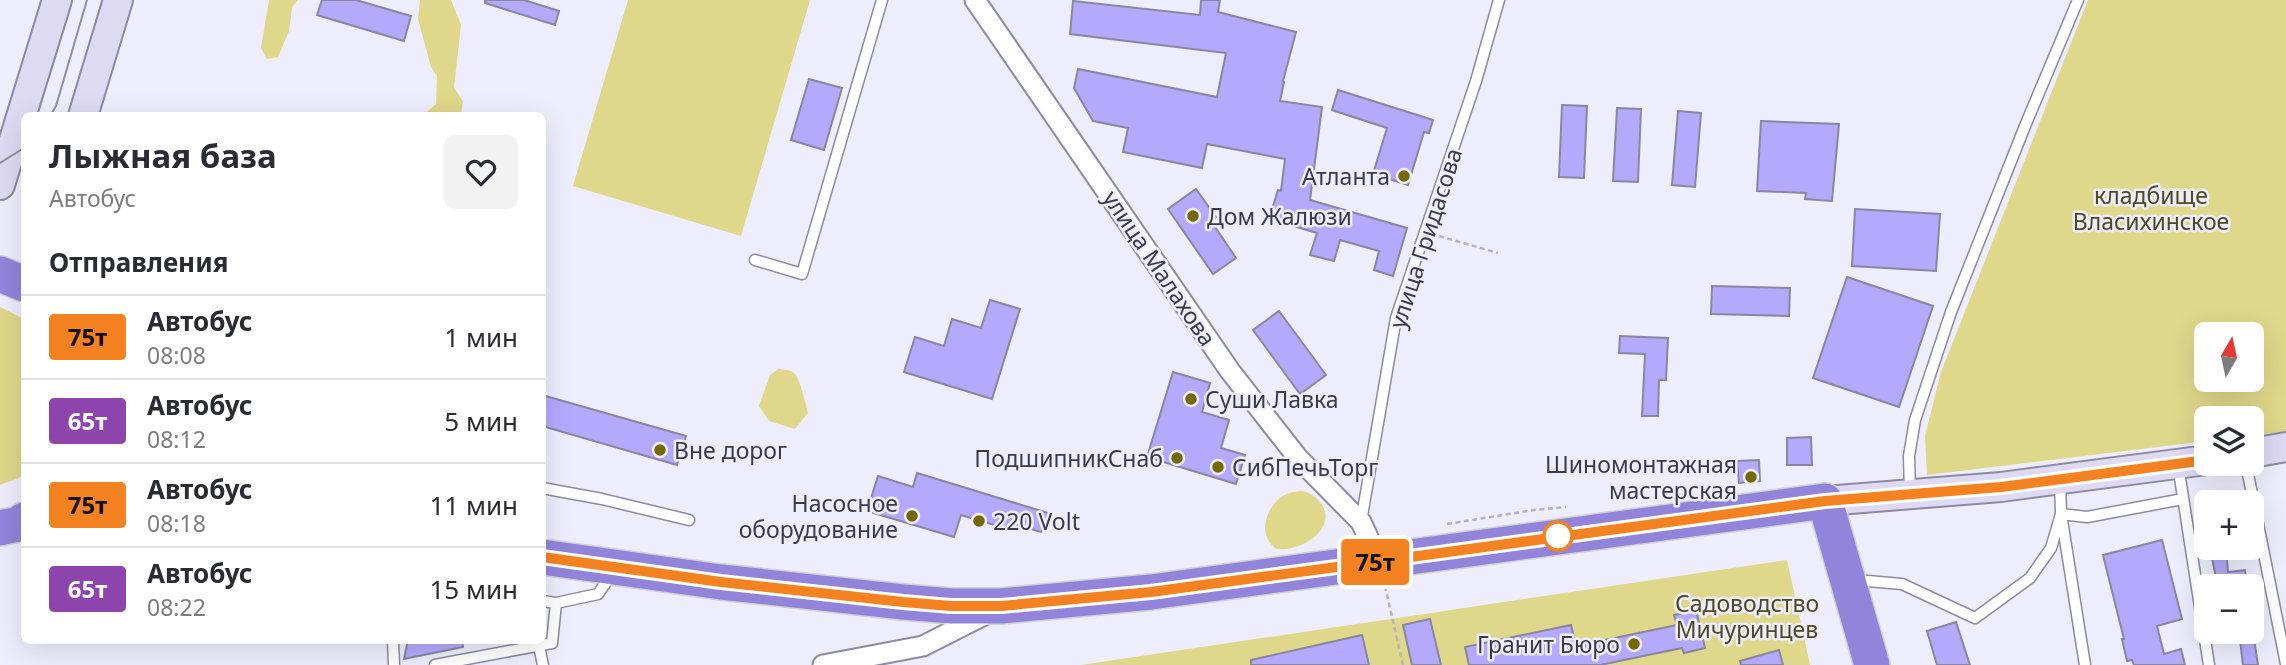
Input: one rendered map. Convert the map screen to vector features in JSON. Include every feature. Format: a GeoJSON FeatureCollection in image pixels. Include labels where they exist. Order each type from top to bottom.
{"type":"FeatureCollection","features":[{"type":"Feature","properties":{"kind":"highway"},"geometry":{"type":"LineString","coordinates":[[0,274],[21,283]]}},
{"type":"Feature","properties":{"kind":"highway"},"geometry":{"type":"LineString","coordinates":[[546,558],[616,569],[903,602],[1001,606],[1151,592],[1825,501],[1872,665]]}},
{"type":"Feature","properties":{"kind":"highway"},"geometry":{"type":"LineString","coordinates":[[0,528],[21,522]]}},
{"type":"Feature","properties":{"kind":"street"},"geometry":{"type":"LineString","coordinates":[[22,112],[57,0]]}},
{"type":"Feature","properties":{"kind":"street"},"geometry":{"type":"LineString","coordinates":[[84,112],[118,0]]}},
{"type":"Feature","properties":{"kind":"street","name":"улица Малахова"},"geometry":{"type":"LineString","coordinates":[[975,0],[1230,371],[1298,458],[1362,522]]}},
{"type":"Feature","properties":{"kind":"street"},"geometry":{"type":"LineString","coordinates":[[0,185],[21,117]]}},
{"type":"Feature","properties":{"kind":"street"},"geometry":{"type":"LineString","coordinates":[[2264,451],[2286,447]]}},
{"type":"Feature","properties":{"kind":"street"},"geometry":{"type":"LineString","coordinates":[[1825,501],[2060,479],[2194,462]]}},
{"type":"Feature","properties":{"kind":"street"},"geometry":{"type":"LineString","coordinates":[[1362,522],[1379,561]]}},
{"type":"Feature","properties":{"kind":"street"},"geometry":{"type":"LineString","coordinates":[[823,665],[923,646],[1001,606]]}},
{"type":"Feature","properties":{"kind":"lane"},"geometry":{"type":"LineString","coordinates":[[755,260],[802,274],[882,0]]}},
{"type":"Feature","properties":{"kind":"lane","name":"улица Гридасова"},"geometry":{"type":"LineString","coordinates":[[1362,522],[1396,318],[1476,81],[1499,0]]}},
{"type":"Feature","properties":{"kind":"lane"},"geometry":{"type":"LineString","coordinates":[[1910,494],[1909,456],[1915,420],[1951,312],[2078,0]]}},
{"type":"Feature","properties":{"kind":"lane"},"geometry":{"type":"LineString","coordinates":[[2178,465],[2209,665]]}},
{"type":"Feature","properties":{"kind":"lane"},"geometry":{"type":"LineString","coordinates":[[2248,476],[2286,664]]}},
{"type":"Feature","properties":{"kind":"lane"},"geometry":{"type":"LineString","coordinates":[[2060,479],[2061,513],[2085,665]]}},
{"type":"Feature","properties":{"kind":"lane"},"geometry":{"type":"LineString","coordinates":[[546,489],[689,520]]}},
{"type":"Feature","properties":{"kind":"lane"},"geometry":{"type":"LineString","coordinates":[[2061,513],[2087,517],[2183,499]]}},
{"type":"Feature","properties":{"kind":"lane"},"geometry":{"type":"LineString","coordinates":[[1849,580],[1902,584],[1975,618],[2030,578],[2051,548],[2061,513]]}},
{"type":"Feature","properties":{"kind":"lane"},"geometry":{"type":"LineString","coordinates":[[546,602],[556,603],[598,594],[616,569]]}},
{"type":"Feature","properties":{"kind":"lane"},"geometry":{"type":"LineString","coordinates":[[435,665],[552,643],[556,603]]}},
{"type":"Feature","properties":{"kind":"lane"},"geometry":{"type":"LineString","coordinates":[[393,644],[394,665]]}},
{"type":"Feature","properties":{"kind":"lane"},"geometry":{"type":"LineString","coordinates":[[538,646],[543,665]]}},
{"type":"Feature","properties":{"kind":"path"},"geometry":{"type":"LineString","coordinates":[[1425,232],[1498,253]]}},
{"type":"Feature","properties":{"kind":"path"},"geometry":{"type":"LineString","coordinates":[[1446,524],[1566,507]]}},
{"type":"Feature","properties":{"kind":"path"},"geometry":{"type":"LineString","coordinates":[[1379,561],[1403,665]]}},
{"type":"Feature","properties":{"kind":"green space"},"geometry":{"type":"Polygon","coordinates":[[[269,0],[298,0],[292,7],[289,31],[278,57],[267,59],[261,48],[269,0]]]}},
{"type":"Feature","properties":{"kind":"green space"},"geometry":{"type":"Polygon","coordinates":[[[420,0],[451,0],[461,25],[454,87],[463,102],[461,112],[427,112],[436,104],[437,76],[431,67],[418,19],[420,0]]]}},
{"type":"Feature","properties":{"kind":"green space"},"geometry":{"type":"Polygon","coordinates":[[[628,0],[810,0],[741,236],[573,186],[628,0]]]}},
{"type":"Feature","properties":{"kind":"green space","name":"кладбище Власихинское"},"geometry":{"type":"Polygon","coordinates":[[[2088,0],[2286,0],[2286,431],[2264,434],[2264,406],[2194,406],[2194,443],[1927,475],[1925,436],[1941,372],[2088,0]]]}},
{"type":"Feature","properties":{"kind":"green space"},"geometry":{"type":"Polygon","coordinates":[[[0,307],[21,318],[21,476],[0,485],[0,307]]]}},
{"type":"Feature","properties":{"kind":"green space"},"geometry":{"type":"Polygon","coordinates":[[[778,369],[789,370],[795,374],[804,398],[808,413],[795,429],[769,421],[759,406],[770,375],[778,369]]]}},
{"type":"Feature","properties":{"kind":"green space"},"geometry":{"type":"Polygon","coordinates":[[[1301,491],[1314,497],[1323,508],[1326,517],[1323,526],[1309,541],[1288,549],[1277,549],[1267,538],[1267,517],[1274,503],[1280,498],[1301,491]]]}},
{"type":"Feature","properties":{"kind":"green space","name":"Садоводство Мичуринцев"},"geometry":{"type":"Polygon","coordinates":[[[1787,560],[1810,665],[1081,665],[1787,560]]]}},
{"type":"Feature","properties":{"kind":"building"},"geometry":{"type":"Polygon","coordinates":[[[322,0],[356,0],[411,16],[404,41],[317,15],[322,0]]]}},
{"type":"Feature","properties":{"kind":"building"},"geometry":{"type":"Polygon","coordinates":[[[485,0],[524,0],[559,11],[555,25],[485,3],[485,0]]]}},
{"type":"Feature","properties":{"kind":"building"},"geometry":{"type":"Polygon","coordinates":[[[1201,0],[1220,0],[1218,12],[1296,32],[1280,101],[1322,107],[1310,200],[1407,228],[1393,276],[1374,270],[1379,251],[1340,240],[1334,261],[1310,255],[1317,233],[1269,219],[1278,190],[1281,191],[1285,159],[1207,144],[1202,168],[1123,152],[1128,128],[1093,121],[1074,88],[1078,69],[1217,97],[1226,53],[1070,34],[1073,1],[1200,15],[1201,0]]]}},
{"type":"Feature","properties":{"kind":"building"},"geometry":{"type":"Polygon","coordinates":[[[809,79],[842,88],[824,150],[791,140],[809,79]]]}},
{"type":"Feature","properties":{"kind":"building"},"geometry":{"type":"Polygon","coordinates":[[[1338,90],[1433,120],[1429,133],[1424,132],[1408,185],[1373,174],[1387,128],[1332,110],[1338,90]]]}},
{"type":"Feature","properties":{"kind":"building"},"geometry":{"type":"Polygon","coordinates":[[[1562,105],[1587,106],[1584,178],[1559,177],[1562,105]]]}},
{"type":"Feature","properties":{"kind":"building"},"geometry":{"type":"Polygon","coordinates":[[[1617,108],[1641,109],[1638,182],[1613,181],[1617,108]]]}},
{"type":"Feature","properties":{"kind":"building"},"geometry":{"type":"Polygon","coordinates":[[[1678,111],[1701,113],[1695,187],[1672,185],[1678,111]]]}},
{"type":"Feature","properties":{"kind":"building"},"geometry":{"type":"Polygon","coordinates":[[[1761,121],[1839,124],[1832,201],[1805,199],[1806,193],[1757,191],[1761,121]]]}},
{"type":"Feature","properties":{"kind":"building"},"geometry":{"type":"Polygon","coordinates":[[[1196,189],[1216,217],[1211,221],[1236,258],[1213,274],[1168,209],[1196,189]]]}},
{"type":"Feature","properties":{"kind":"building"},"geometry":{"type":"Polygon","coordinates":[[[1855,209],[1940,214],[1936,271],[1852,266],[1855,209]]]}},
{"type":"Feature","properties":{"kind":"building"},"geometry":{"type":"Polygon","coordinates":[[[1847,277],[1933,306],[1899,407],[1813,378],[1847,277]]]}},
{"type":"Feature","properties":{"kind":"building"},"geometry":{"type":"Polygon","coordinates":[[[1712,286],[1790,288],[1789,316],[1711,314],[1712,286]]]}},
{"type":"Feature","properties":{"kind":"building"},"geometry":{"type":"Polygon","coordinates":[[[990,300],[1020,309],[992,399],[904,372],[915,337],[944,346],[952,319],[981,328],[990,300]]]}},
{"type":"Feature","properties":{"kind":"building"},"geometry":{"type":"Polygon","coordinates":[[[1279,311],[1326,375],[1300,394],[1253,330],[1279,311]]]}},
{"type":"Feature","properties":{"kind":"building"},"geometry":{"type":"Polygon","coordinates":[[[1620,336],[1668,338],[1666,380],[1659,380],[1658,416],[1642,416],[1645,354],[1619,353],[1620,336]]]}},
{"type":"Feature","properties":{"kind":"building"},"geometry":{"type":"Polygon","coordinates":[[[1173,372],[1210,383],[1202,412],[1229,420],[1221,448],[1245,455],[1236,484],[1147,457],[1173,372]]]}},
{"type":"Feature","properties":{"kind":"building"},"geometry":{"type":"Polygon","coordinates":[[[546,396],[686,436],[677,465],[546,427],[546,396]]]}},
{"type":"Feature","properties":{"kind":"building"},"geometry":{"type":"Polygon","coordinates":[[[1811,437],[1812,465],[1787,465],[1787,438],[1811,437]]]}},
{"type":"Feature","properties":{"kind":"building"},"geometry":{"type":"Polygon","coordinates":[[[1759,460],[1760,481],[1739,483],[1737,461],[1759,460]]]}},
{"type":"Feature","properties":{"kind":"building"},"geometry":{"type":"Polygon","coordinates":[[[917,473],[1048,513],[1046,528],[1041,532],[1013,524],[1011,530],[961,515],[954,537],[867,511],[878,476],[913,487],[917,473]]]}},
{"type":"Feature","properties":{"kind":"building"},"geometry":{"type":"Polygon","coordinates":[[[2162,540],[2182,619],[2157,626],[2164,654],[2181,649],[2185,665],[2134,665],[2132,660],[2127,661],[2103,555],[2162,540]]]}},
{"type":"Feature","properties":{"kind":"building"},"geometry":{"type":"Polygon","coordinates":[[[2212,560],[2227,560],[2228,572],[2245,570],[2246,574],[2215,574],[2212,560]]]}},
{"type":"Feature","properties":{"kind":"building"},"geometry":{"type":"Polygon","coordinates":[[[1696,610],[1705,648],[1684,653],[1682,648],[1600,665],[1469,665],[1465,647],[1571,625],[1576,646],[1677,625],[1674,615],[1696,610]]]}},
{"type":"Feature","properties":{"kind":"building"},"geometry":{"type":"Polygon","coordinates":[[[1430,619],[1441,665],[1412,665],[1403,625],[1430,619]]]}},
{"type":"Feature","properties":{"kind":"building"},"geometry":{"type":"Polygon","coordinates":[[[1956,622],[1970,665],[1937,665],[1927,631],[1956,622]]]}},
{"type":"Feature","properties":{"kind":"building"},"geometry":{"type":"Polygon","coordinates":[[[1362,635],[1369,665],[1251,665],[1251,660],[1362,635]]]}},
{"type":"Feature","properties":{"kind":"building"},"geometry":{"type":"Polygon","coordinates":[[[407,644],[463,644],[463,647],[404,659],[407,644]]]}},
{"type":"Feature","properties":{"kind":"building"},"geometry":{"type":"Polygon","coordinates":[[[2240,644],[2255,644],[2258,665],[2243,665],[2240,644]]]}},
{"type":"Feature","properties":{"kind":"building"},"geometry":{"type":"Polygon","coordinates":[[[1779,650],[1783,665],[1741,665],[1740,661],[1779,650]]]}},
{"type":"Feature","properties":{"kind":"tram line"},"geometry":{"type":"LineString","coordinates":[[52,112],[87,0]]}},
{"type":"Feature","properties":{"kind":"tram line"},"geometry":{"type":"LineString","coordinates":[[0,163],[21,150]]}},
{"type":"Feature","properties":{"kind":"bus line","name":"75т"},"geometry":{"type":"LineString","coordinates":[[546,558],[616,569],[903,602],[1001,606],[1151,592],[1825,501],[2001,487],[2194,462]]}},
{"type":"Feature","properties":{"kind":"place","name":"Атланта"},"geometry":{"type":"Point","coordinates":[1404,176]}},
{"type":"Feature","properties":{"kind":"place","name":"Дом Жалюзи"},"geometry":{"type":"Point","coordinates":[1193,216]}},
{"type":"Feature","properties":{"kind":"place","name":"Суши Лавка"},"geometry":{"type":"Point","coordinates":[1191,399]}},
{"type":"Feature","properties":{"kind":"place","name":"Вне дорог"},"geometry":{"type":"Point","coordinates":[660,450]}},
{"type":"Feature","properties":{"kind":"place","name":"ПодшипникСнаб"},"geometry":{"type":"Point","coordinates":[1177,458]}},
{"type":"Feature","properties":{"kind":"place","name":"СибПечьТорг"},"geometry":{"type":"Point","coordinates":[1218,467]}},
{"type":"Feature","properties":{"kind":"place","name":"Шиномонтажная мастерская"},"geometry":{"type":"Point","coordinates":[1751,477]}},
{"type":"Feature","properties":{"kind":"place","name":"Насосное оборудование"},"geometry":{"type":"Point","coordinates":[912,516]}},
{"type":"Feature","properties":{"kind":"place","name":"220 Volt"},"geometry":{"type":"Point","coordinates":[979,521]}},
{"type":"Feature","properties":{"kind":"place","name":"Гранит Бюро"},"geometry":{"type":"Point","coordinates":[1634,644]}}]}
